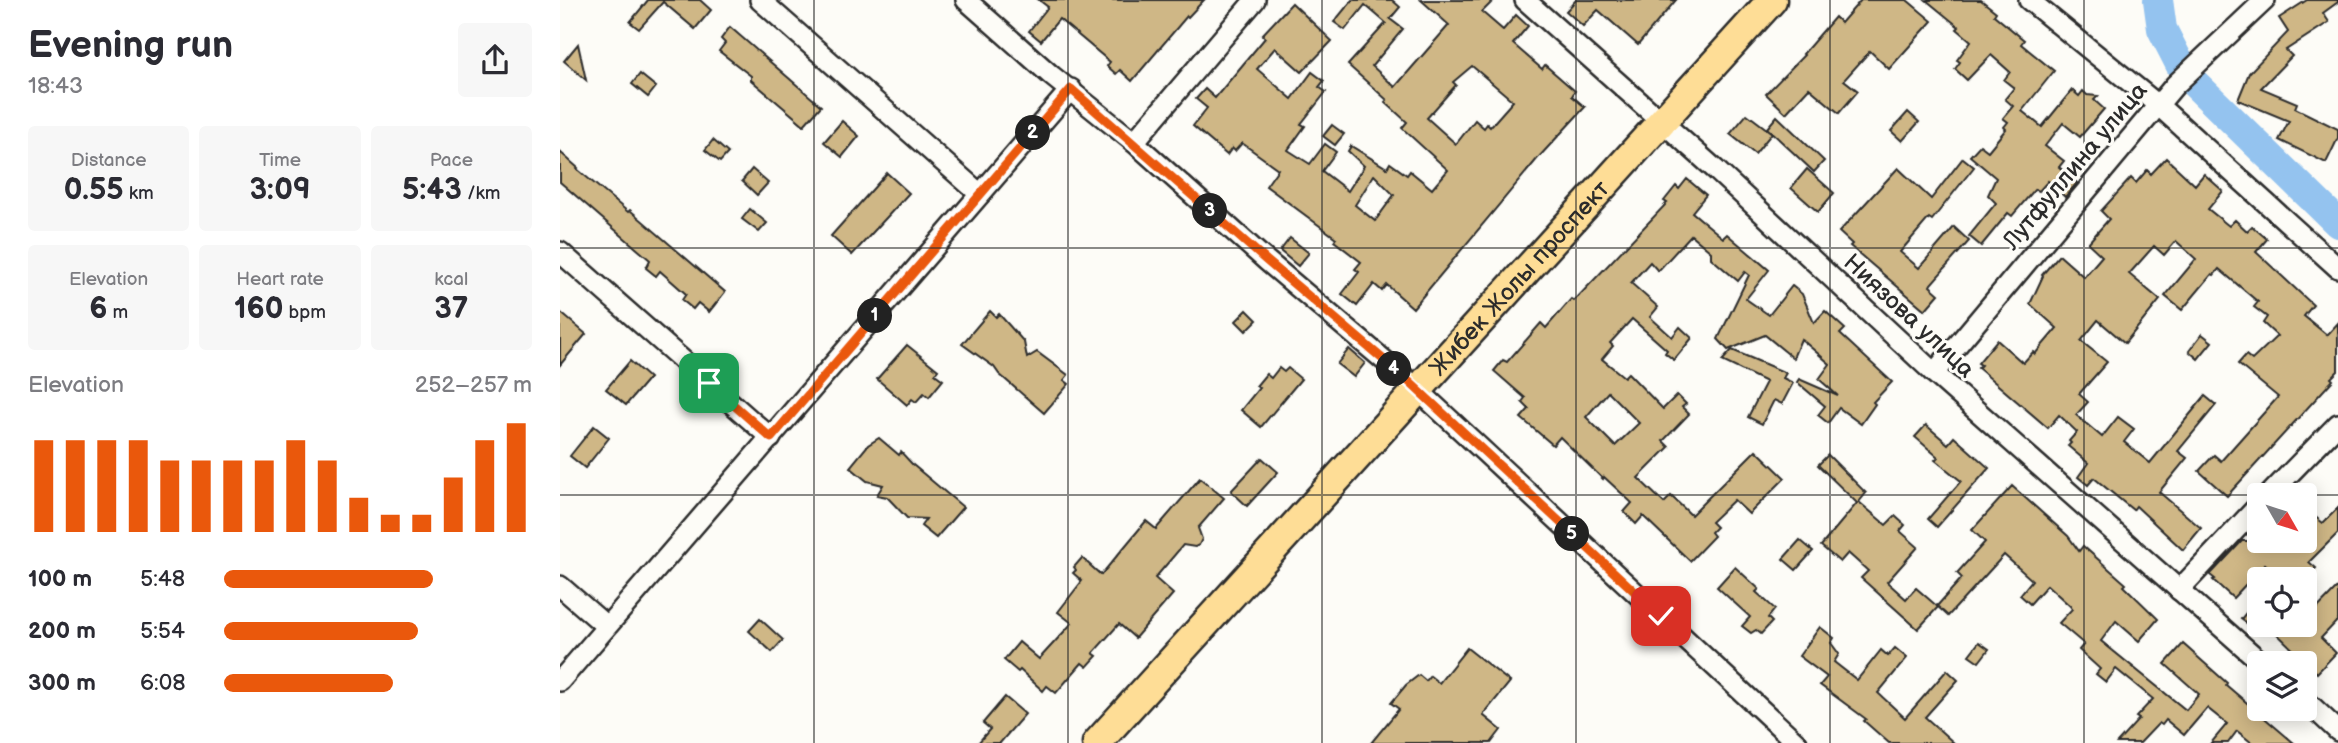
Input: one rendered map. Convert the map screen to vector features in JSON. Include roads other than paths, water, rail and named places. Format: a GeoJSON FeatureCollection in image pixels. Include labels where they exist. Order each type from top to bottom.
{"type":"FeatureCollection","features":[{"type":"Feature","properties":{"kind":"highway","name":"Жибек Жолы проспект"},"geometry":{"type":"LineString","coordinates":[[1097,743],[1772,0]]}},
{"type":"Feature","properties":{"kind":"street"},"geometry":{"type":"LineString","coordinates":[[760,0],[980,194]]}},
{"type":"Feature","properties":{"kind":"street"},"geometry":{"type":"LineString","coordinates":[[966,0],[1404,377],[1786,739]]}},
{"type":"Feature","properties":{"kind":"street"},"geometry":{"type":"LineString","coordinates":[[1134,142],[1255,0]]}},
{"type":"Feature","properties":{"kind":"street","name":"Ниязова улица"},"geometry":{"type":"LineString","coordinates":[[1525,0],[1663,122],[1934,373],[2248,651]]}},
{"type":"Feature","properties":{"kind":"street"},"geometry":{"type":"LineString","coordinates":[[2029,0],[2158,105],[2338,268]]}},
{"type":"Feature","properties":{"kind":"street","name":"Лутфуллина улица"},"geometry":{"type":"LineString","coordinates":[[1934,373],[2175,85],[2264,0]]}},
{"type":"Feature","properties":{"kind":"street"},"geometry":{"type":"LineString","coordinates":[[560,681],[1071,89]]}},
{"type":"Feature","properties":{"kind":"street"},"geometry":{"type":"LineString","coordinates":[[560,252],[771,438]]}},
{"type":"Feature","properties":{"kind":"street"},"geometry":{"type":"LineString","coordinates":[[2281,483],[2338,424]]}},
{"type":"Feature","properties":{"kind":"street"},"geometry":{"type":"LineString","coordinates":[[2179,590],[2247,518]]}},
{"type":"Feature","properties":{"kind":"street"},"geometry":{"type":"LineString","coordinates":[[560,586],[606,626]]}},
{"type":"Feature","properties":{"kind":"street"},"geometry":{"type":"LineString","coordinates":[[2317,712],[2338,731]]}},
{"type":"Feature","properties":{"kind":"waterway"},"geometry":{"type":"LineString","coordinates":[[2158,0],[2162,29],[2185,74],[2338,223]]}}]}
